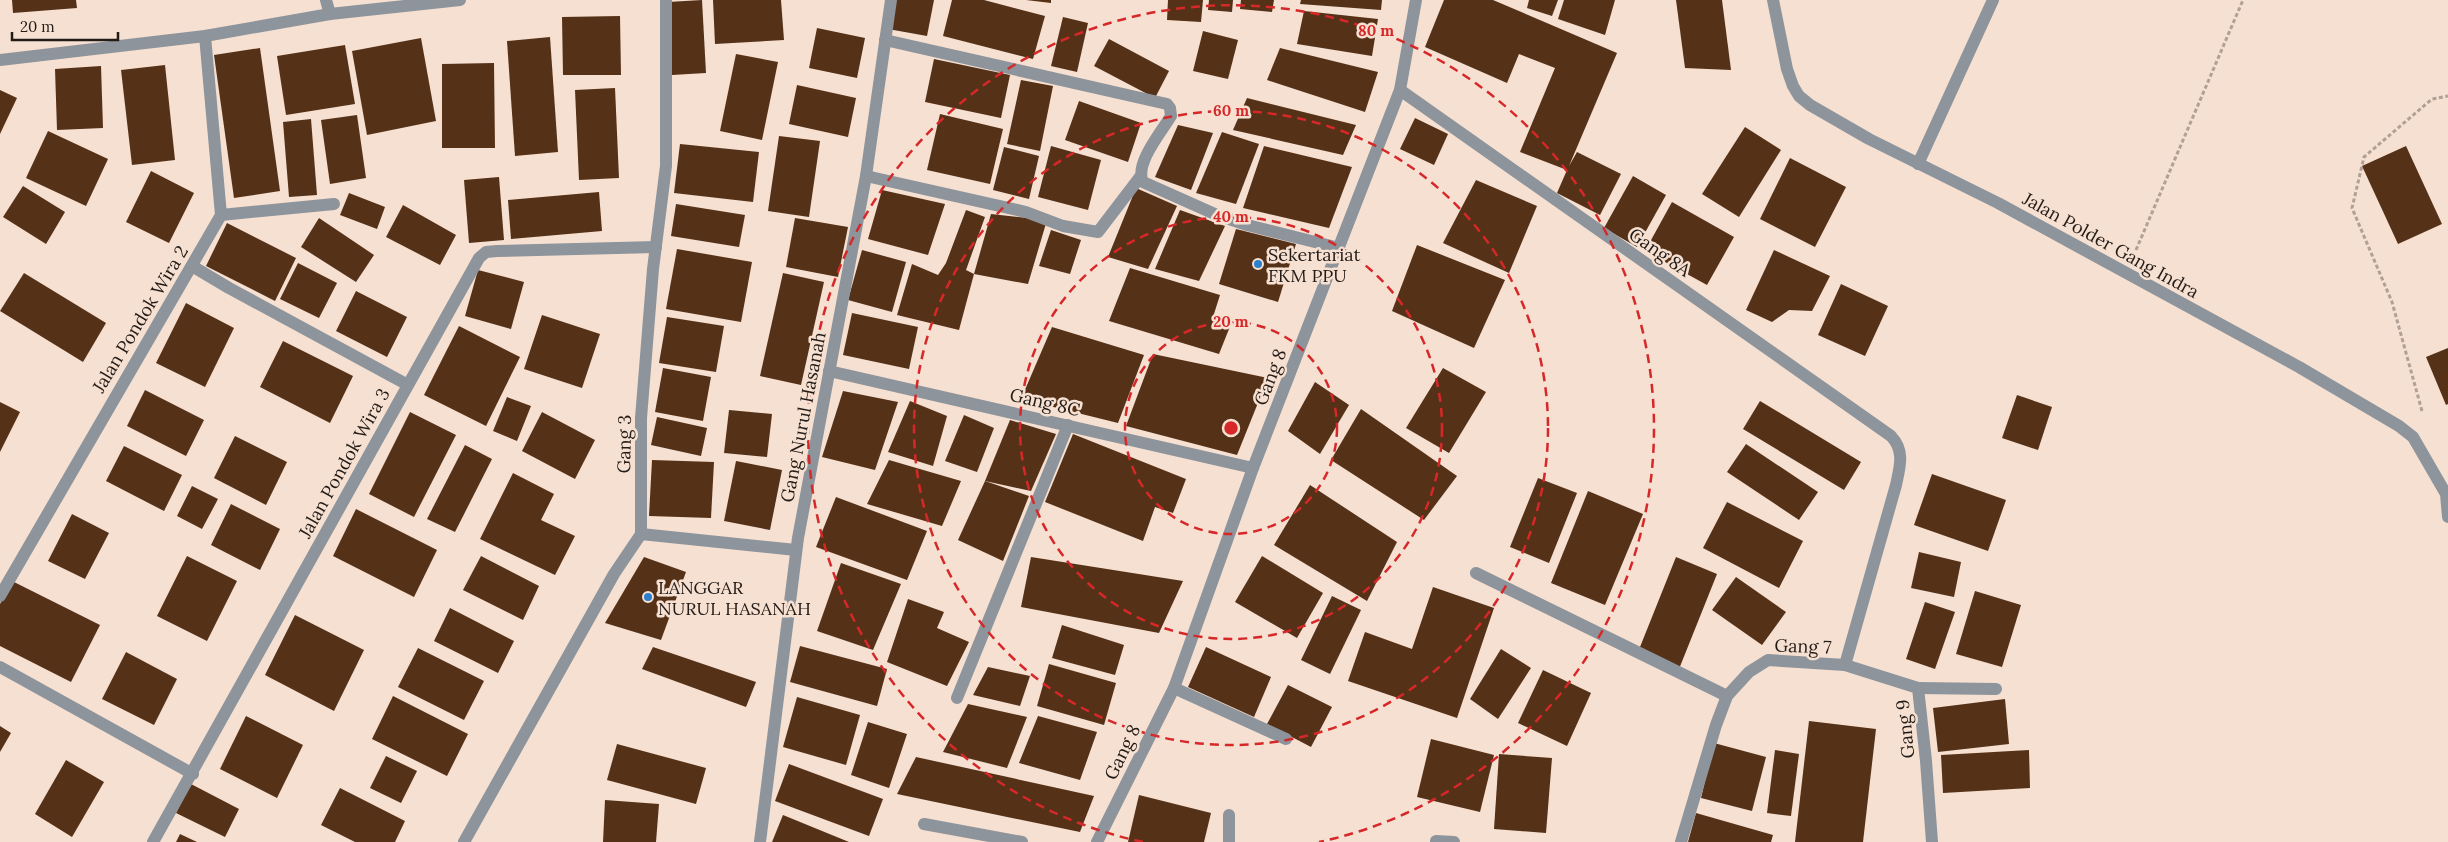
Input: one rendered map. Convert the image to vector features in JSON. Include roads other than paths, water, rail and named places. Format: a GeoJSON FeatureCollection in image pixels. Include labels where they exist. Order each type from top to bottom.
{"type":"FeatureCollection","features":[{"type":"Feature","properties":{"kind":"street"},"geometry":{"type":"LineString","coordinates":[[326,0],[330,14]]}},
{"type":"Feature","properties":{"kind":"street"},"geometry":{"type":"LineString","coordinates":[[0,60],[206,36],[330,14],[460,0]]}},
{"type":"Feature","properties":{"kind":"street","name":"Gang 3"},"geometry":{"type":"LineString","coordinates":[[641,534],[641,418],[656,247],[666,166],[666,0]]}},
{"type":"Feature","properties":{"kind":"street","name":"Gang Nurul Hasanah"},"geometry":{"type":"LineString","coordinates":[[760,842],[796,550],[866,176],[891,0]]}},
{"type":"Feature","properties":{"kind":"street","name":"Gang 8"},"geometry":{"type":"LineString","coordinates":[[1097,842],[1174,688],[1253,468],[1400,90],[1416,0]]}},
{"type":"Feature","properties":{"kind":"street","name":"Jalan Polder Gang Indra"},"geometry":{"type":"LineString","coordinates":[[1773,0],[1787,69],[1799,96],[1810,105],[1868,139],[1998,203],[2125,274],[2299,366],[2399,426],[2413,437],[2447,494],[2448,518]]}},
{"type":"Feature","properties":{"kind":"street"},"geometry":{"type":"LineString","coordinates":[[1918,164],[1993,0]]}},
{"type":"Feature","properties":{"kind":"street"},"geometry":{"type":"LineString","coordinates":[[206,36],[221,215],[334,204]]}},
{"type":"Feature","properties":{"kind":"street"},"geometry":{"type":"LineString","coordinates":[[866,176],[1026,212],[1063,226],[1098,232],[1140,177],[1145,157],[1171,116],[1170,108],[1167,104],[885,40]]}},
{"type":"Feature","properties":{"kind":"street","name":"Gang 8A"},"geometry":{"type":"LineString","coordinates":[[1400,90],[1891,436],[1899,444]]}},
{"type":"Feature","properties":{"kind":"street"},"geometry":{"type":"LineString","coordinates":[[1140,177],[1148,185],[1217,215],[1247,225],[1339,248]]}},
{"type":"Feature","properties":{"kind":"street","name":"Jalan Pondok Wira 2"},"geometry":{"type":"LineString","coordinates":[[0,596],[221,215]]}},
{"type":"Feature","properties":{"kind":"street","name":"Jalan Pondok Wira 3"},"geometry":{"type":"LineString","coordinates":[[153,842],[193,774],[471,271],[486,252],[656,247]]}},
{"type":"Feature","properties":{"kind":"street"},"geometry":{"type":"LineString","coordinates":[[192,266],[408,385]]}},
{"type":"Feature","properties":{"kind":"street","name":"Gang 8C"},"geometry":{"type":"LineString","coordinates":[[829,371],[1253,468]]}},
{"type":"Feature","properties":{"kind":"street"},"geometry":{"type":"LineString","coordinates":[[957,698],[1068,425]]}},
{"type":"Feature","properties":{"kind":"street","name":"Gang 7"},"geometry":{"type":"LineString","coordinates":[[1681,842],[1716,725],[1727,696],[1749,672],[1768,660],[1845,665],[1896,485],[1900,461],[1899,444]]}},
{"type":"Feature","properties":{"kind":"street"},"geometry":{"type":"LineString","coordinates":[[464,842],[614,574],[641,534],[796,550]]}},
{"type":"Feature","properties":{"kind":"street"},"geometry":{"type":"LineString","coordinates":[[1476,573],[1727,696]]}},
{"type":"Feature","properties":{"kind":"street","name":"Gang 9"},"geometry":{"type":"LineString","coordinates":[[1845,665],[1918,688],[1932,842]]}},
{"type":"Feature","properties":{"kind":"street"},"geometry":{"type":"LineString","coordinates":[[0,667],[193,774]]}},
{"type":"Feature","properties":{"kind":"street"},"geometry":{"type":"LineString","coordinates":[[1174,688],[1286,740]]}},
{"type":"Feature","properties":{"kind":"street"},"geometry":{"type":"LineString","coordinates":[[1918,688],[1996,689]]}},
{"type":"Feature","properties":{"kind":"street"},"geometry":{"type":"LineString","coordinates":[[1229,815],[1229,842]]}},
{"type":"Feature","properties":{"kind":"street"},"geometry":{"type":"LineString","coordinates":[[924,824],[1022,842]]}},
{"type":"Feature","properties":{"kind":"street"},"geometry":{"type":"LineString","coordinates":[[1436,841],[1454,842]]}},
{"type":"Feature","properties":{"kind":"place","name":"Sekertariat FKM PPU"},"geometry":{"type":"Point","coordinates":[1258,264]}},
{"type":"Feature","properties":{"kind":"place","name":"LANGGAR NURUL HASANAH"},"geometry":{"type":"Point","coordinates":[648,597]}}]}
